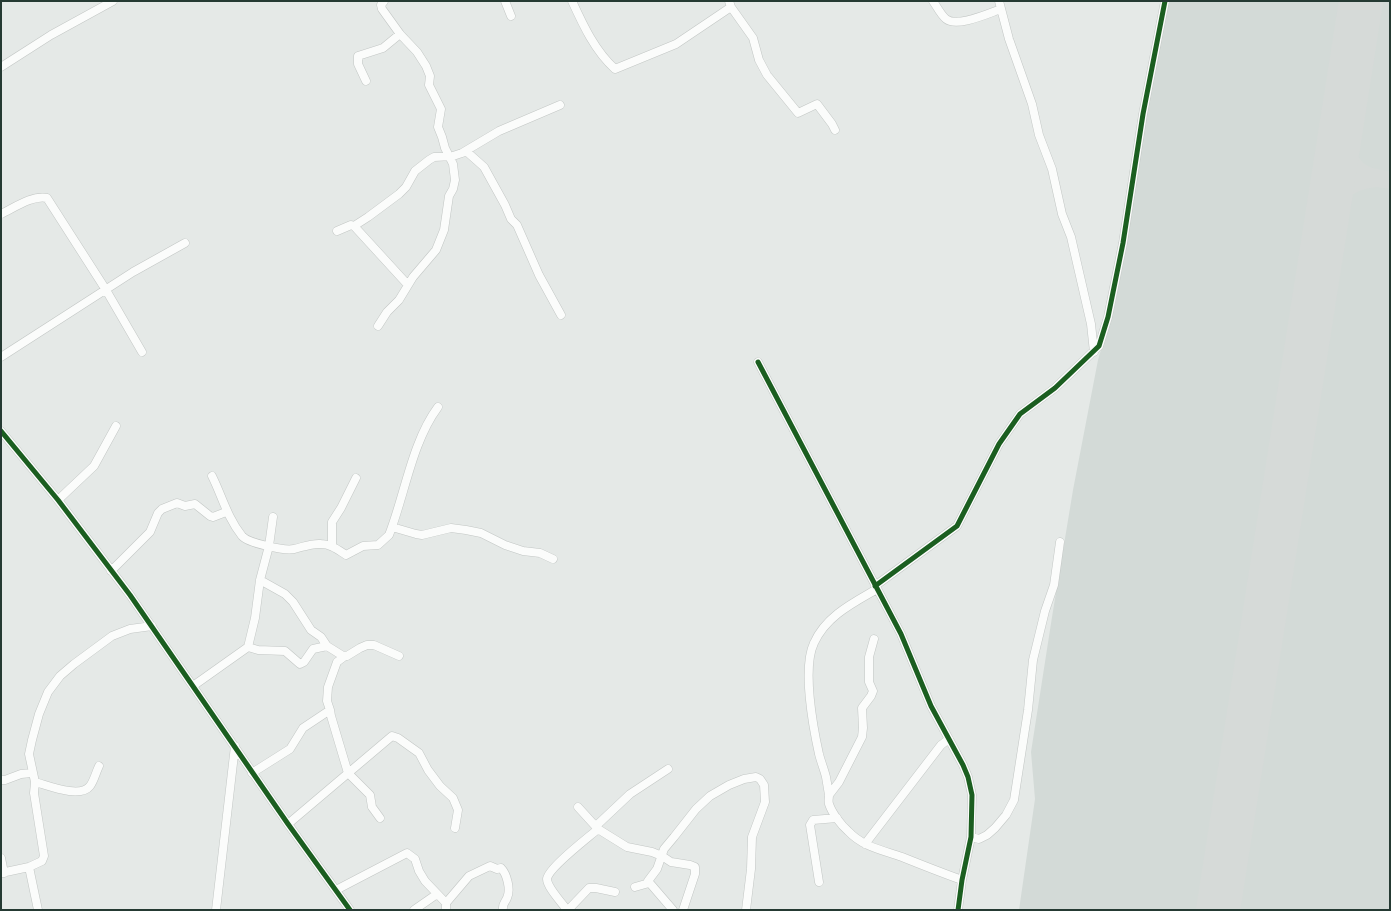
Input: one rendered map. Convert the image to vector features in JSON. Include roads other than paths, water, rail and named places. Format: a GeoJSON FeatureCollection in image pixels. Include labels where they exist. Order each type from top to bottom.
{"type":"FeatureCollection","features":[{"type":"Feature","properties":{"kind":"street"},"geometry":{"type":"LineString","coordinates":[[1,67],[50,35],[114,1]]}},
{"type":"Feature","properties":{"kind":"street"},"geometry":{"type":"LineString","coordinates":[[378,326],[387,312],[399,300],[413,277],[436,250],[444,230],[449,196],[454,185],[454,169],[438,126],[441,109],[430,85],[430,76],[426,66],[417,52],[400,34],[382,9],[381,5],[383,1]]}},
{"type":"Feature","properties":{"kind":"street"},"geometry":{"type":"LineString","coordinates":[[505,1],[511,16]]}},
{"type":"Feature","properties":{"kind":"street"},"geometry":{"type":"LineString","coordinates":[[572,1],[591,39],[604,58],[615,69],[676,44],[730,4],[753,38],[759,60],[767,75],[798,112],[817,104],[835,130]]}},
{"type":"Feature","properties":{"kind":"street"},"geometry":{"type":"LineString","coordinates":[[933,1],[944,18],[951,22],[967,22],[1000,5],[1009,39],[1032,104],[1039,135],[1052,169],[1062,214],[1071,238],[1091,324],[1094,352]]}},
{"type":"Feature","properties":{"kind":"street"},"geometry":{"type":"LineString","coordinates":[[962,880],[872,848],[848,831],[837,818],[828,803],[829,795],[826,777],[819,754],[812,715],[808,682],[810,654],[819,634],[839,612],[876,587],[956,526],[999,444],[1020,414],[1055,388],[1099,346],[1105,330],[1123,243],[1143,114],[1165,1]]}},
{"type":"Feature","properties":{"kind":"street"},"geometry":{"type":"LineString","coordinates":[[366,81],[358,64],[358,56],[383,48],[400,34]]}},
{"type":"Feature","properties":{"kind":"street"},"geometry":{"type":"LineString","coordinates":[[337,231],[351,225],[354,226],[399,194],[406,187],[415,171],[434,157],[456,155],[466,151],[499,131],[560,105]]}},
{"type":"Feature","properties":{"kind":"street"},"geometry":{"type":"LineString","coordinates":[[466,151],[484,167],[511,219],[517,225],[539,275],[561,315]]}},
{"type":"Feature","properties":{"kind":"street"},"geometry":{"type":"LineString","coordinates":[[1,214],[34,199],[40,197],[47,198],[106,290],[142,352]]}},
{"type":"Feature","properties":{"kind":"street"},"geometry":{"type":"LineString","coordinates":[[354,226],[408,285]]}},
{"type":"Feature","properties":{"kind":"street"},"geometry":{"type":"LineString","coordinates":[[1,357],[133,272],[184,243]]}},
{"type":"Feature","properties":{"kind":"street"},"geometry":{"type":"LineString","coordinates":[[758,362],[901,634],[931,706],[968,777],[972,795],[971,837],[962,880],[958,910]]}},
{"type":"Feature","properties":{"kind":"street"},"geometry":{"type":"LineString","coordinates":[[212,476],[218,487],[226,512],[240,534],[246,540],[269,546],[293,549],[322,544],[332,546],[346,555],[363,546],[378,545],[389,535],[418,448],[428,423],[438,407]]}},
{"type":"Feature","properties":{"kind":"street"},"geometry":{"type":"LineString","coordinates":[[58,500],[94,466],[116,426]]}},
{"type":"Feature","properties":{"kind":"street"},"geometry":{"type":"LineString","coordinates":[[1,431],[58,500],[152,626],[252,773],[350,910]]}},
{"type":"Feature","properties":{"kind":"street"},"geometry":{"type":"LineString","coordinates":[[332,546],[332,522],[342,508],[356,478]]}},
{"type":"Feature","properties":{"kind":"street"},"geometry":{"type":"LineString","coordinates":[[111,571],[150,532],[158,513],[166,506],[177,503],[185,506],[195,504],[213,517],[226,512]]}},
{"type":"Feature","properties":{"kind":"street"},"geometry":{"type":"LineString","coordinates":[[193,686],[248,647],[255,618],[260,580],[269,546],[273,517]]}},
{"type":"Feature","properties":{"kind":"street"},"geometry":{"type":"LineString","coordinates":[[392,528],[422,535],[451,528],[466,530],[481,533],[505,545],[523,551],[540,553],[553,559]]}},
{"type":"Feature","properties":{"kind":"street"},"geometry":{"type":"LineString","coordinates":[[971,837],[980,839],[991,831],[1006,815],[1014,800],[1034,660],[1045,611],[1054,585],[1060,542]]}},
{"type":"Feature","properties":{"kind":"street"},"geometry":{"type":"LineString","coordinates":[[260,580],[285,594],[293,602],[311,630],[321,637],[327,646],[345,656]]}},
{"type":"Feature","properties":{"kind":"street"},"geometry":{"type":"LineString","coordinates":[[1,858],[2,873],[29,867],[39,863],[42,861],[44,856],[34,792],[35,782],[29,754],[39,714],[48,692],[74,664],[112,636],[130,629],[152,626]]}},
{"type":"Feature","properties":{"kind":"street"},"geometry":{"type":"LineString","coordinates":[[829,795],[839,782],[862,737],[862,708],[873,691],[869,682],[869,657],[874,639]]}},
{"type":"Feature","properties":{"kind":"street"},"geometry":{"type":"LineString","coordinates":[[380,818],[372,807],[370,795],[348,773],[330,716],[327,701],[328,688],[337,662],[360,648],[374,645],[399,656]]}},
{"type":"Feature","properties":{"kind":"street"},"geometry":{"type":"LineString","coordinates":[[248,647],[258,650],[285,651],[300,664],[304,662],[313,649],[327,646]]}},
{"type":"Feature","properties":{"kind":"street"},"geometry":{"type":"LineString","coordinates":[[252,773],[290,749],[303,728],[330,710]]}},
{"type":"Feature","properties":{"kind":"street"},"geometry":{"type":"LineString","coordinates":[[288,824],[392,736],[398,738],[419,753],[428,770],[440,786],[453,798],[458,810],[455,828]]}},
{"type":"Feature","properties":{"kind":"street"},"geometry":{"type":"LineString","coordinates":[[865,844],[941,745],[949,740]]}},
{"type":"Feature","properties":{"kind":"street"},"geometry":{"type":"LineString","coordinates":[[216,910],[235,746]]}},
{"type":"Feature","properties":{"kind":"street"},"geometry":{"type":"LineString","coordinates":[[35,782],[69,791],[82,792],[90,785],[99,766]]}},
{"type":"Feature","properties":{"kind":"street"},"geometry":{"type":"LineString","coordinates":[[614,892],[589,888],[567,910],[548,884],[547,878],[549,873],[597,828],[630,794],[668,769]]}},
{"type":"Feature","properties":{"kind":"street"},"geometry":{"type":"LineString","coordinates":[[1,780],[21,774],[32,773]]}},
{"type":"Feature","properties":{"kind":"street"},"geometry":{"type":"LineString","coordinates":[[649,883],[648,881],[658,869],[664,849],[688,817],[704,800],[721,789],[753,777],[760,779],[763,782],[765,788],[765,802],[752,837],[751,869],[746,910]]}},
{"type":"Feature","properties":{"kind":"street"},"geometry":{"type":"LineString","coordinates":[[578,807],[597,828],[627,847],[662,856],[671,862],[690,865],[696,869],[683,910]]}},
{"type":"Feature","properties":{"kind":"street"},"geometry":{"type":"LineString","coordinates":[[819,882],[810,825],[813,820],[837,818]]}},
{"type":"Feature","properties":{"kind":"street"},"geometry":{"type":"LineString","coordinates":[[336,890],[407,854],[415,859],[422,876],[446,906],[469,876],[490,866],[497,869],[501,868],[505,871],[508,887],[507,898],[501,908]]}},
{"type":"Feature","properties":{"kind":"street"},"geometry":{"type":"LineString","coordinates":[[29,867],[38,910]]}},
{"type":"Feature","properties":{"kind":"street"},"geometry":{"type":"LineString","coordinates":[[635,887],[649,883]]}},
{"type":"Feature","properties":{"kind":"street"},"geometry":{"type":"LineString","coordinates":[[649,883],[673,910]]}},
{"type":"Feature","properties":{"kind":"street"},"geometry":{"type":"LineString","coordinates":[[414,910],[437,894]]}}]}
